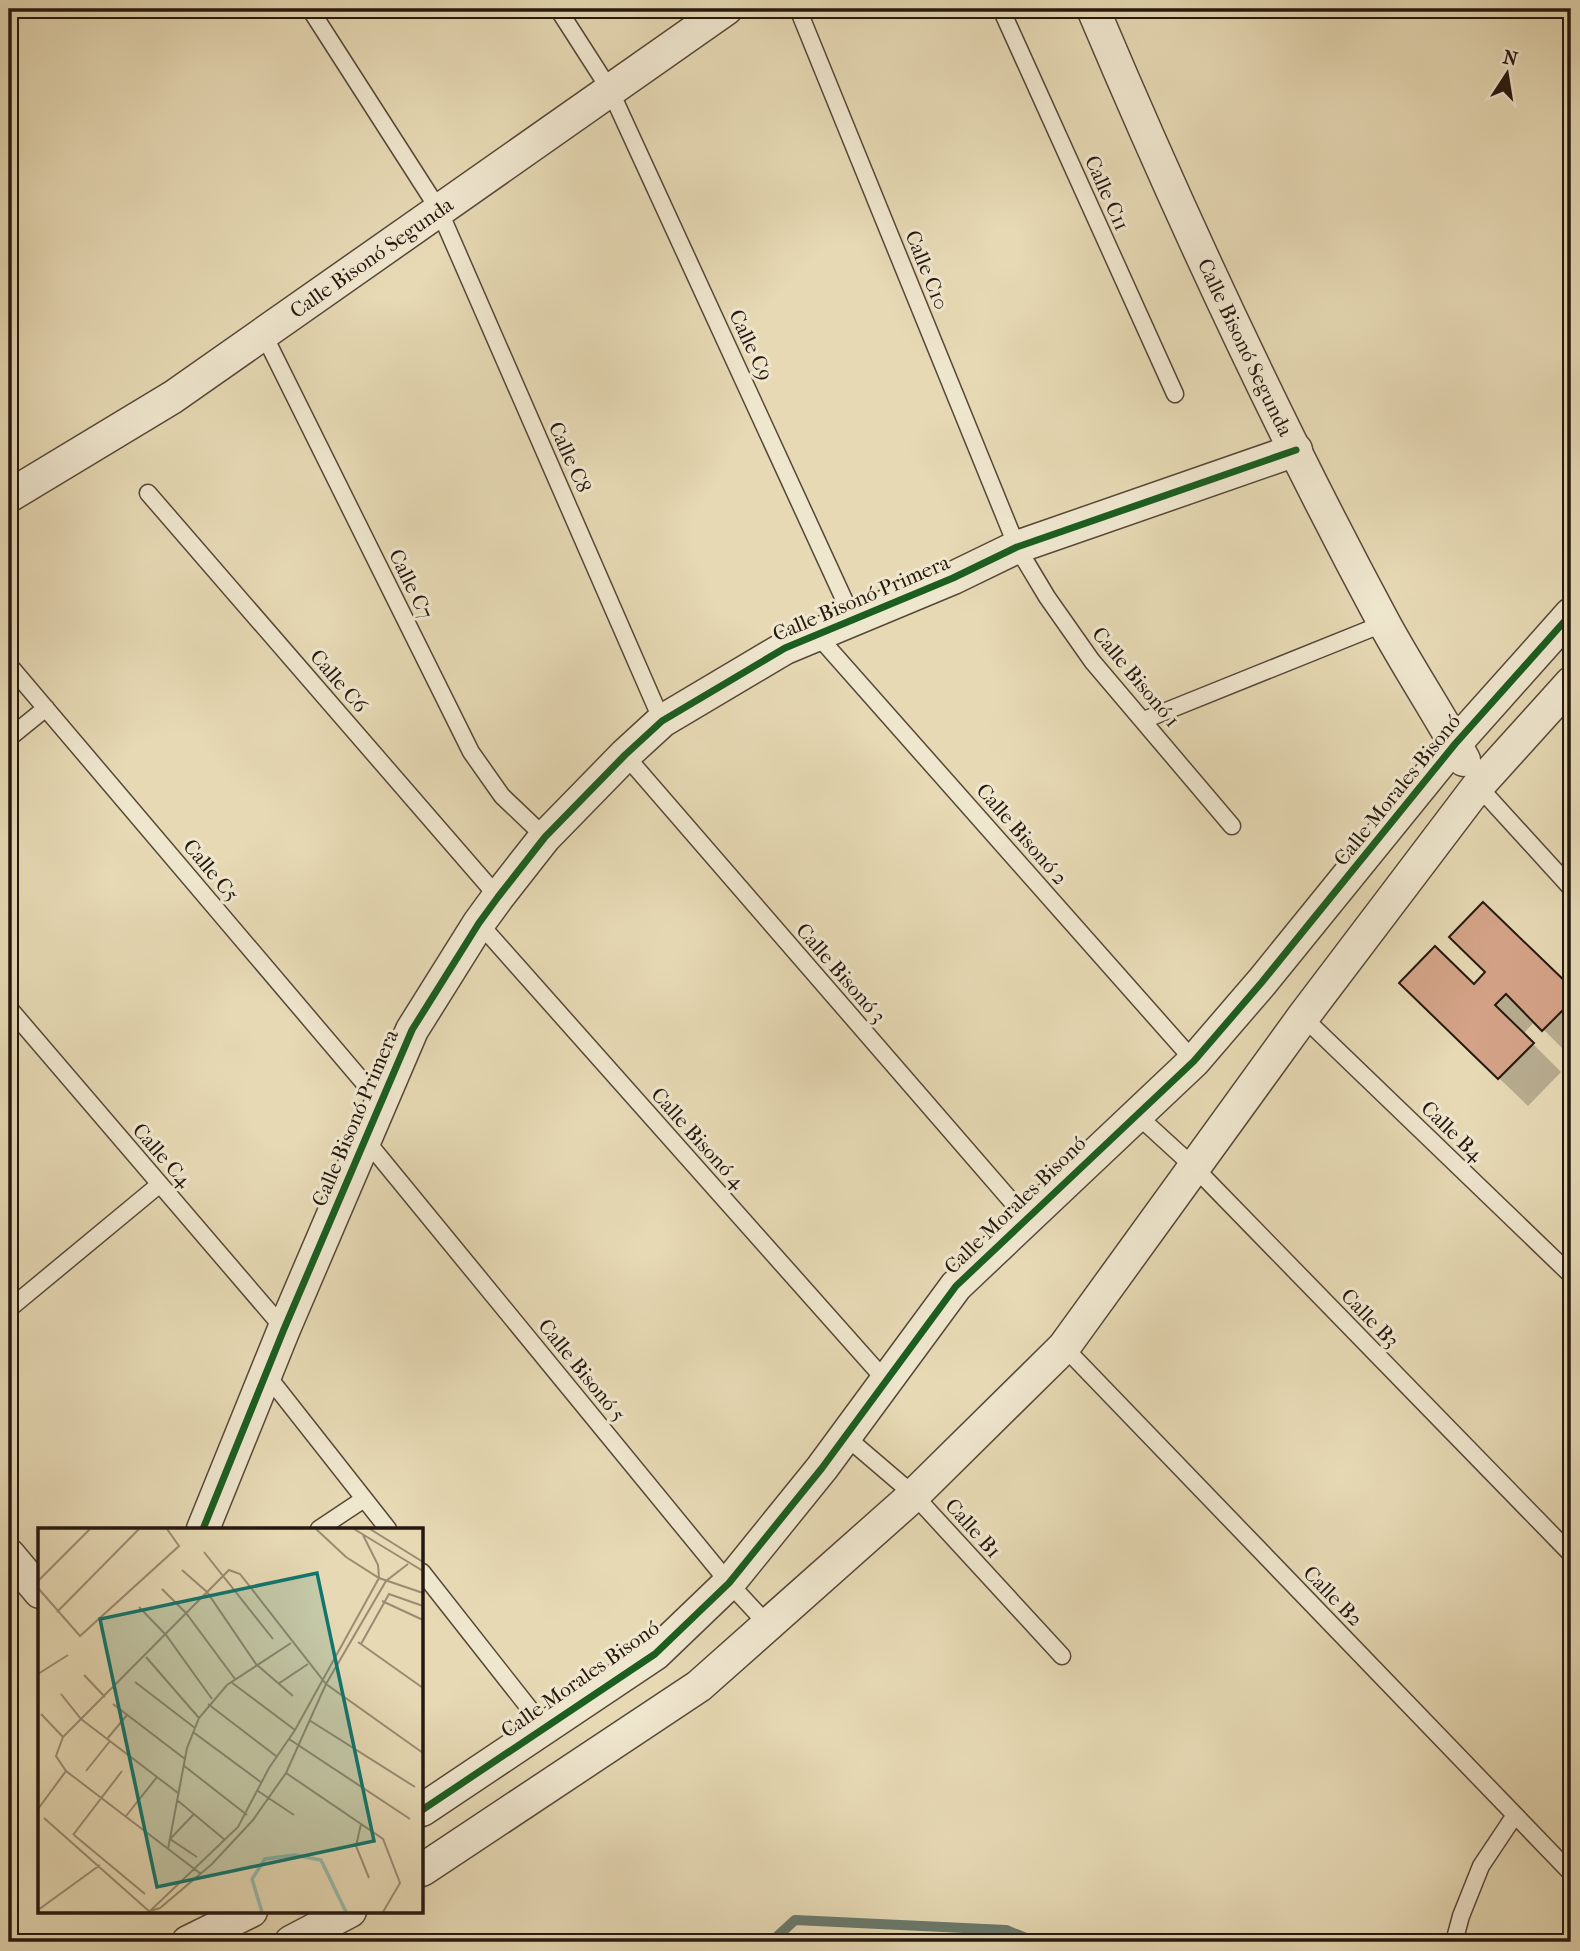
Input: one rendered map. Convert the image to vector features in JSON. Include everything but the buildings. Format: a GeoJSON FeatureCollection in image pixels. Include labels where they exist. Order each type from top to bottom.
{"type":"FeatureCollection","features":[{"type":"Feature","properties":{"kind":"street","name":"Calle Bisonó Segunda"},"geometry":{"type":"LineString","coordinates":[[9,496],[173,397],[726,9]]}},
{"type":"Feature","properties":{"kind":"street","name":"Calle Bisonó Segunda"},"geometry":{"type":"LineString","coordinates":[[1093,9],[1231,318],[1296,450],[1384,623],[1478,786]]}},
{"type":"Feature","properties":{"kind":"street","name":"Calle Bisonó Primera"},"geometry":{"type":"LineString","coordinates":[[203,1528],[284,1329],[412,1030],[498,897],[545,837],[625,755],[662,721],[785,648],[953,578],[1017,547],[1296,450]]}},
{"type":"Feature","properties":{"kind":"street","name":"Calle Morales Bisonó"},"geometry":{"type":"LineString","coordinates":[[424,1809],[655,1654],[729,1583],[845,1436],[956,1286],[1194,1061],[1262,982],[1455,744],[1571,614]]}},
{"type":"Feature","properties":{"kind":"street"},"geometry":{"type":"LineString","coordinates":[[424,1869],[699,1686],[914,1495],[1064,1347],[1303,1017],[1478,786],[1571,682]]}},
{"type":"Feature","properties":{"kind":"street"},"geometry":{"type":"LineString","coordinates":[[9,1555],[38,1590]]}},
{"type":"Feature","properties":{"kind":"street"},"geometry":{"type":"LineString","coordinates":[[188,1942],[249,1912]]}},
{"type":"Feature","properties":{"kind":"street"},"geometry":{"type":"LineString","coordinates":[[291,1942],[331,1915]]}},
{"type":"Feature","properties":{"kind":"lane","name":"Calle C8"},"geometry":{"type":"LineString","coordinates":[[310,9],[439,210],[662,721]]}},
{"type":"Feature","properties":{"kind":"lane","name":"Calle C9"},"geometry":{"type":"LineString","coordinates":[[558,9],[610,89],[853,619]]}},
{"type":"Feature","properties":{"kind":"lane","name":"Calle C10"},"geometry":{"type":"LineString","coordinates":[[798,9],[1017,547]]}},
{"type":"Feature","properties":{"kind":"lane","name":"Calle C11"},"geometry":{"type":"LineString","coordinates":[[1001,9],[1175,394]]}},
{"type":"Feature","properties":{"kind":"lane","name":"Calle C7"},"geometry":{"type":"LineString","coordinates":[[263,333],[471,751],[502,796],[545,837]]}},
{"type":"Feature","properties":{"kind":"lane","name":"Calle C6"},"geometry":{"type":"LineString","coordinates":[[148,493],[498,897]]}},
{"type":"Feature","properties":{"kind":"lane","name":"Calle Bisonó 1"},"geometry":{"type":"LineString","coordinates":[[1017,547],[1047,597],[1093,661],[1232,826]]}},
{"type":"Feature","properties":{"kind":"lane"},"geometry":{"type":"LineString","coordinates":[[1144,720],[1384,623]]}},
{"type":"Feature","properties":{"kind":"lane","name":"Calle Bisonó 2"},"geometry":{"type":"LineString","coordinates":[[817,635],[1194,1061]]}},
{"type":"Feature","properties":{"kind":"lane","name":"Calle C5"},"geometry":{"type":"LineString","coordinates":[[9,665],[381,1103]]}},
{"type":"Feature","properties":{"kind":"lane"},"geometry":{"type":"LineString","coordinates":[[9,738],[46,708]]}},
{"type":"Feature","properties":{"kind":"lane","name":"Calle Bisonó 3"},"geometry":{"type":"LineString","coordinates":[[625,755],[1026,1218]]}},
{"type":"Feature","properties":{"kind":"lane"},"geometry":{"type":"LineString","coordinates":[[1478,786],[1571,888]]}},
{"type":"Feature","properties":{"kind":"lane","name":"Calle Bisonó 4"},"geometry":{"type":"LineString","coordinates":[[479,923],[886,1381]]}},
{"type":"Feature","properties":{"kind":"lane","name":"Calle C4"},"geometry":{"type":"LineString","coordinates":[[9,1008],[284,1329]]}},
{"type":"Feature","properties":{"kind":"lane","name":"Calle B4"},"geometry":{"type":"LineString","coordinates":[[1303,1017],[1571,1275]]}},
{"type":"Feature","properties":{"kind":"lane","name":"Calle B3"},"geometry":{"type":"LineString","coordinates":[[1136,1114],[1195,1168],[1571,1554]]}},
{"type":"Feature","properties":{"kind":"lane","name":"Calle Bisonó 5"},"geometry":{"type":"LineString","coordinates":[[365,1139],[729,1583],[768,1625]]}},
{"type":"Feature","properties":{"kind":"lane"},"geometry":{"type":"LineString","coordinates":[[9,1308],[160,1184]]}},
{"type":"Feature","properties":{"kind":"lane","name":"Calle B2"},"geometry":{"type":"LineString","coordinates":[[1064,1347],[1571,1873]]}},
{"type":"Feature","properties":{"kind":"lane"},"geometry":{"type":"LineString","coordinates":[[266,1374],[387,1528]]}},
{"type":"Feature","properties":{"kind":"lane","name":"Calle B1"},"geometry":{"type":"LineString","coordinates":[[845,1436],[914,1495],[1062,1656]]}},
{"type":"Feature","properties":{"kind":"lane"},"geometry":{"type":"LineString","coordinates":[[320,1528],[364,1499]]}},
{"type":"Feature","properties":{"kind":"lane"},"geometry":{"type":"LineString","coordinates":[[424,1575],[544,1727]]}},
{"type":"Feature","properties":{"kind":"lane"},"geometry":{"type":"LineString","coordinates":[[1454,1942],[1461,1916],[1481,1866],[1515,1815]]}},
{"type":"Feature","properties":{"kind":"waterway"},"geometry":{"type":"LineString","coordinates":[[771,1942],[795,1920],[1006,1930],[1036,1942]]}},
{"type":"Feature","properties":{"kind":"cycle path"},"geometry":{"type":"LineString","coordinates":[[203,1528],[284,1329],[412,1030],[498,897],[545,837],[625,755],[662,721],[785,648],[953,578],[1017,547],[1296,450]]}},
{"type":"Feature","properties":{"kind":"cycle path"},"geometry":{"type":"LineString","coordinates":[[424,1809],[655,1654],[729,1583],[822,1468],[956,1286],[1194,1061],[1262,982],[1455,744],[1571,614]]}}]}
